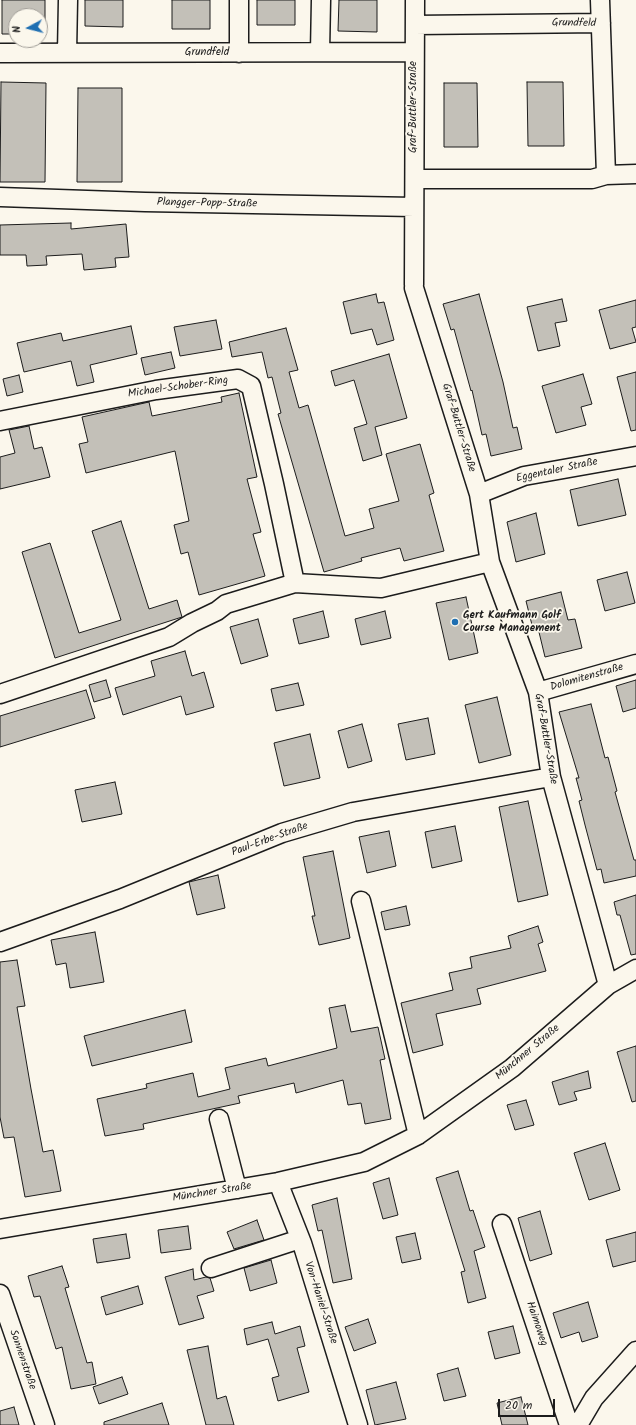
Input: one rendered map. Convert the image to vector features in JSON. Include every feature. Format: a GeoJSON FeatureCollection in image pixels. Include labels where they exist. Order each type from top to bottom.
{"type":"FeatureCollection","features":[{"type":"Feature","properties":{"kind":"street"},"geometry":{"type":"LineString","coordinates":[[67,53],[68,0]]}},
{"type":"Feature","properties":{"kind":"street"},"geometry":{"type":"LineString","coordinates":[[239,53],[240,0]]}},
{"type":"Feature","properties":{"kind":"street"},"geometry":{"type":"LineString","coordinates":[[320,52],[321,0]]}},
{"type":"Feature","properties":{"kind":"street","name":"Graf-Buttler-Straße"},"geometry":{"type":"LineString","coordinates":[[415,0],[414,286],[479,494],[490,562],[538,692],[550,777],[608,985]]}},
{"type":"Feature","properties":{"kind":"street"},"geometry":{"type":"LineString","coordinates":[[600,0],[601,23]]}},
{"type":"Feature","properties":{"kind":"street","name":"Grundfeld"},"geometry":{"type":"LineString","coordinates":[[415,25],[601,23],[606,175]]}},
{"type":"Feature","properties":{"kind":"street","name":"Grundfeld"},"geometry":{"type":"LineString","coordinates":[[0,53],[414,52]]}},
{"type":"Feature","properties":{"kind":"street"},"geometry":{"type":"LineString","coordinates":[[415,179],[592,179],[606,175],[636,174]]}},
{"type":"Feature","properties":{"kind":"street","name":"Plangger-Popp-Straße"},"geometry":{"type":"LineString","coordinates":[[0,197],[153,203],[414,207]]}},
{"type":"Feature","properties":{"kind":"street","name":"Michael-Schober-Ring"},"geometry":{"type":"LineString","coordinates":[[0,421],[156,390],[238,379],[251,386],[295,583]]}},
{"type":"Feature","properties":{"kind":"street","name":"Eggentaler Straße"},"geometry":{"type":"LineString","coordinates":[[479,494],[524,476],[636,456]]}},
{"type":"Feature","properties":{"kind":"street"},"geometry":{"type":"LineString","coordinates":[[0,694],[170,638],[192,623],[217,611],[226,604],[295,583],[381,588],[490,562]]}},
{"type":"Feature","properties":{"kind":"street","name":"Dolomitenstraße"},"geometry":{"type":"LineString","coordinates":[[538,692],[636,664]]}},
{"type":"Feature","properties":{"kind":"street","name":"Paul-Erbe-Straße"},"geometry":{"type":"LineString","coordinates":[[0,942],[120,899],[282,833],[353,812],[550,777]]}},
{"type":"Feature","properties":{"kind":"street"},"geometry":{"type":"LineString","coordinates":[[361,901],[418,1135]]}},
{"type":"Feature","properties":{"kind":"street","name":"Münchner Straße"},"geometry":{"type":"LineString","coordinates":[[0,1229],[278,1182],[364,1162],[418,1135],[512,1068],[608,985],[636,969]]}},
{"type":"Feature","properties":{"kind":"street"},"geometry":{"type":"LineString","coordinates":[[219,1120],[238,1189]]}},
{"type":"Feature","properties":{"kind":"street","name":"Von-Haniel-Straße"},"geometry":{"type":"LineString","coordinates":[[278,1182],[300,1240],[358,1425]]}},
{"type":"Feature","properties":{"kind":"street","name":"Haimoweg"},"geometry":{"type":"LineString","coordinates":[[502,1224],[569,1425]]}},
{"type":"Feature","properties":{"kind":"street"},"geometry":{"type":"LineString","coordinates":[[210,1268],[300,1240]]}},
{"type":"Feature","properties":{"kind":"street","name":"Sonnenstraße"},"geometry":{"type":"LineString","coordinates":[[0,1294],[44,1425]]}},
{"type":"Feature","properties":{"kind":"street"},"geometry":{"type":"LineString","coordinates":[[578,1425],[594,1398],[636,1351]]}},
{"type":"Feature","properties":{"kind":"building"},"geometry":{"type":"Polygon","coordinates":[[[2,0],[45,0],[45,8],[8,8],[8,34],[2,34],[2,0]]]}},
{"type":"Feature","properties":{"kind":"building"},"geometry":{"type":"Polygon","coordinates":[[[85,0],[123,0],[123,27],[85,26],[85,0]]]}},
{"type":"Feature","properties":{"kind":"building"},"geometry":{"type":"Polygon","coordinates":[[[172,0],[210,0],[210,29],[172,29],[172,0]]]}},
{"type":"Feature","properties":{"kind":"building"},"geometry":{"type":"Polygon","coordinates":[[[257,0],[295,0],[295,25],[257,25],[257,0]]]}},
{"type":"Feature","properties":{"kind":"building"},"geometry":{"type":"Polygon","coordinates":[[[339,0],[377,0],[377,32],[338,31],[339,0]]]}},
{"type":"Feature","properties":{"kind":"building"},"geometry":{"type":"Polygon","coordinates":[[[1,82],[46,83],[45,182],[0,182],[1,82]]]}},
{"type":"Feature","properties":{"kind":"building"},"geometry":{"type":"Polygon","coordinates":[[[527,82],[563,82],[564,146],[528,146],[527,82]]]}},
{"type":"Feature","properties":{"kind":"building"},"geometry":{"type":"Polygon","coordinates":[[[444,83],[477,83],[478,147],[444,147],[444,83]]]}},
{"type":"Feature","properties":{"kind":"building"},"geometry":{"type":"Polygon","coordinates":[[[78,88],[122,88],[122,182],[77,182],[78,88]]]}},
{"type":"Feature","properties":{"kind":"building"},"geometry":{"type":"Polygon","coordinates":[[[71,223],[71,229],[126,224],[129,257],[115,258],[116,267],[84,270],[82,254],[46,256],[47,265],[27,266],[26,255],[0,255],[0,225],[71,223]]]}},
{"type":"Feature","properties":{"kind":"building"},"geometry":{"type":"Polygon","coordinates":[[[376,294],[378,303],[384,302],[394,340],[377,345],[372,329],[351,334],[343,302],[376,294]]]}},
{"type":"Feature","properties":{"kind":"building"},"geometry":{"type":"Polygon","coordinates":[[[479,294],[503,382],[513,428],[517,427],[522,449],[491,456],[486,434],[482,435],[472,390],[471,391],[454,329],[451,330],[443,304],[479,294]]]}},
{"type":"Feature","properties":{"kind":"building"},"geometry":{"type":"Polygon","coordinates":[[[562,299],[567,321],[555,323],[560,346],[538,351],[527,307],[562,299]]]}},
{"type":"Feature","properties":{"kind":"building"},"geometry":{"type":"Polygon","coordinates":[[[636,300],[636,327],[632,328],[636,342],[610,349],[599,310],[636,300]]]}},
{"type":"Feature","properties":{"kind":"building"},"geometry":{"type":"Polygon","coordinates":[[[216,320],[222,349],[180,356],[174,327],[216,320]]]}},
{"type":"Feature","properties":{"kind":"building"},"geometry":{"type":"Polygon","coordinates":[[[131,326],[137,354],[90,365],[94,382],[77,386],[71,361],[24,372],[17,343],[61,333],[63,341],[131,326]]]}},
{"type":"Feature","properties":{"kind":"building"},"geometry":{"type":"Polygon","coordinates":[[[286,328],[298,370],[289,372],[299,408],[308,405],[345,536],[374,528],[369,509],[399,501],[386,454],[420,444],[434,493],[429,495],[444,551],[404,561],[400,548],[361,558],[362,561],[324,572],[278,414],[281,413],[272,377],[268,378],[262,352],[232,357],[229,342],[286,328]]]}},
{"type":"Feature","properties":{"kind":"building"},"geometry":{"type":"Polygon","coordinates":[[[171,352],[175,368],[145,375],[141,358],[171,352]]]}},
{"type":"Feature","properties":{"kind":"building"},"geometry":{"type":"Polygon","coordinates":[[[389,354],[407,418],[375,427],[382,455],[363,461],[354,428],[367,424],[354,380],[335,386],[331,371],[389,354]]]}},
{"type":"Feature","properties":{"kind":"building"},"geometry":{"type":"Polygon","coordinates":[[[636,372],[636,430],[631,431],[617,377],[636,372]]]}},
{"type":"Feature","properties":{"kind":"building"},"geometry":{"type":"Polygon","coordinates":[[[583,374],[592,404],[581,407],[586,425],[556,433],[542,386],[583,374]]]}},
{"type":"Feature","properties":{"kind":"building"},"geometry":{"type":"Polygon","coordinates":[[[19,375],[23,392],[7,396],[3,379],[19,375]]]}},
{"type":"Feature","properties":{"kind":"building"},"geometry":{"type":"Polygon","coordinates":[[[239,393],[257,477],[247,479],[261,532],[253,534],[265,576],[199,595],[188,552],[181,554],[174,525],[189,521],[175,451],[86,473],[79,444],[88,442],[82,417],[149,402],[152,416],[222,402],[221,397],[239,393]]]}},
{"type":"Feature","properties":{"kind":"building"},"geometry":{"type":"Polygon","coordinates":[[[29,426],[34,449],[42,447],[50,477],[0,489],[0,457],[15,453],[9,430],[29,426]]]}},
{"type":"Feature","properties":{"kind":"building"},"geometry":{"type":"Polygon","coordinates":[[[618,479],[626,515],[578,526],[570,490],[618,479]]]}},
{"type":"Feature","properties":{"kind":"building"},"geometry":{"type":"Polygon","coordinates":[[[536,513],[545,554],[516,562],[507,522],[536,513]]]}},
{"type":"Feature","properties":{"kind":"building"},"geometry":{"type":"Polygon","coordinates":[[[121,521],[149,609],[177,600],[182,617],[55,658],[22,552],[50,543],[79,633],[121,620],[92,531],[121,521]]]}},
{"type":"Feature","properties":{"kind":"building"},"geometry":{"type":"Polygon","coordinates":[[[627,572],[635,603],[605,611],[597,580],[627,572]]]}},
{"type":"Feature","properties":{"kind":"building"},"geometry":{"type":"Polygon","coordinates":[[[561,592],[568,620],[575,619],[582,648],[545,657],[538,628],[533,629],[526,601],[561,592]]]}},
{"type":"Feature","properties":{"kind":"building"},"geometry":{"type":"Polygon","coordinates":[[[466,597],[478,653],[449,660],[436,603],[466,597]]]}},
{"type":"Feature","properties":{"kind":"building"},"geometry":{"type":"Polygon","coordinates":[[[323,611],[329,637],[299,644],[293,619],[323,611]]]}},
{"type":"Feature","properties":{"kind":"building"},"geometry":{"type":"Polygon","coordinates":[[[385,611],[391,638],[361,645],[355,619],[385,611]]]}},
{"type":"Feature","properties":{"kind":"building"},"geometry":{"type":"Polygon","coordinates":[[[258,619],[268,656],[241,664],[230,627],[258,619]]]}},
{"type":"Feature","properties":{"kind":"building"},"geometry":{"type":"Polygon","coordinates":[[[185,651],[192,676],[204,672],[214,707],[186,715],[181,696],[123,715],[115,688],[155,676],[151,661],[185,651]]]}},
{"type":"Feature","properties":{"kind":"building"},"geometry":{"type":"Polygon","coordinates":[[[106,680],[111,697],[94,702],[89,685],[106,680]]]}},
{"type":"Feature","properties":{"kind":"building"},"geometry":{"type":"Polygon","coordinates":[[[636,680],[636,708],[623,712],[616,686],[636,680]]]}},
{"type":"Feature","properties":{"kind":"building"},"geometry":{"type":"Polygon","coordinates":[[[298,683],[304,705],[276,711],[271,689],[298,683]]]}},
{"type":"Feature","properties":{"kind":"building"},"geometry":{"type":"Polygon","coordinates":[[[86,690],[95,718],[0,747],[0,716],[86,690]]]}},
{"type":"Feature","properties":{"kind":"building"},"geometry":{"type":"Polygon","coordinates":[[[497,697],[511,755],[479,763],[465,705],[497,697]]]}},
{"type":"Feature","properties":{"kind":"building"},"geometry":{"type":"Polygon","coordinates":[[[591,704],[605,758],[608,757],[617,791],[615,792],[634,860],[636,860],[636,876],[604,883],[601,869],[597,870],[585,825],[579,801],[582,800],[576,778],[579,778],[559,712],[591,704]]]}},
{"type":"Feature","properties":{"kind":"building"},"geometry":{"type":"Polygon","coordinates":[[[428,718],[435,754],[406,760],[398,724],[428,718]]]}},
{"type":"Feature","properties":{"kind":"building"},"geometry":{"type":"Polygon","coordinates":[[[362,724],[372,761],[348,768],[338,731],[362,724]]]}},
{"type":"Feature","properties":{"kind":"building"},"geometry":{"type":"Polygon","coordinates":[[[310,734],[320,778],[284,786],[274,743],[310,734]]]}},
{"type":"Feature","properties":{"kind":"building"},"geometry":{"type":"Polygon","coordinates":[[[115,782],[122,814],[82,822],[75,790],[115,782]]]}},
{"type":"Feature","properties":{"kind":"building"},"geometry":{"type":"Polygon","coordinates":[[[528,801],[548,895],[518,902],[499,807],[528,801]]]}},
{"type":"Feature","properties":{"kind":"building"},"geometry":{"type":"Polygon","coordinates":[[[455,826],[462,861],[432,868],[425,832],[455,826]]]}},
{"type":"Feature","properties":{"kind":"building"},"geometry":{"type":"Polygon","coordinates":[[[389,831],[396,866],[367,873],[359,837],[389,831]]]}},
{"type":"Feature","properties":{"kind":"building"},"geometry":{"type":"Polygon","coordinates":[[[333,851],[350,938],[319,945],[312,916],[315,916],[303,857],[333,851]]]}},
{"type":"Feature","properties":{"kind":"building"},"geometry":{"type":"Polygon","coordinates":[[[218,875],[225,908],[197,915],[189,882],[218,875]]]}},
{"type":"Feature","properties":{"kind":"building"},"geometry":{"type":"Polygon","coordinates":[[[636,895],[636,954],[631,955],[620,915],[617,915],[614,902],[636,895]]]}},
{"type":"Feature","properties":{"kind":"building"},"geometry":{"type":"Polygon","coordinates":[[[406,906],[410,925],[385,930],[381,912],[406,906]]]}},
{"type":"Feature","properties":{"kind":"building"},"geometry":{"type":"Polygon","coordinates":[[[538,926],[543,942],[538,944],[546,971],[477,989],[481,1004],[436,1014],[443,1045],[413,1053],[401,1003],[453,990],[449,973],[472,968],[470,957],[511,948],[508,936],[538,926]]]}},
{"type":"Feature","properties":{"kind":"building"},"geometry":{"type":"Polygon","coordinates":[[[95,932],[104,982],[70,988],[66,963],[56,965],[51,940],[95,932]]]}},
{"type":"Feature","properties":{"kind":"building"},"geometry":{"type":"Polygon","coordinates":[[[17,960],[25,1006],[17,1007],[43,1152],[53,1150],[61,1191],[25,1197],[14,1137],[4,1138],[0,1117],[0,962],[17,960]]]}},
{"type":"Feature","properties":{"kind":"building"},"geometry":{"type":"Polygon","coordinates":[[[345,1005],[351,1032],[378,1027],[385,1059],[380,1060],[391,1119],[365,1124],[361,1103],[348,1105],[343,1080],[296,1093],[294,1083],[238,1096],[240,1103],[143,1124],[144,1129],[105,1136],[97,1099],[147,1088],[146,1084],[193,1073],[198,1097],[230,1089],[225,1068],[266,1058],[268,1066],[337,1048],[329,1008],[345,1005]]]}},
{"type":"Feature","properties":{"kind":"building"},"geometry":{"type":"Polygon","coordinates":[[[185,1010],[192,1042],[92,1066],[84,1036],[185,1010]]]}},
{"type":"Feature","properties":{"kind":"building"},"geometry":{"type":"Polygon","coordinates":[[[636,1046],[636,1101],[632,1102],[617,1052],[636,1046]]]}},
{"type":"Feature","properties":{"kind":"building"},"geometry":{"type":"Polygon","coordinates":[[[588,1071],[591,1088],[574,1092],[577,1100],[559,1105],[552,1082],[588,1071]]]}},
{"type":"Feature","properties":{"kind":"building"},"geometry":{"type":"Polygon","coordinates":[[[526,1100],[534,1125],[515,1130],[507,1105],[526,1100]]]}},
{"type":"Feature","properties":{"kind":"building"},"geometry":{"type":"Polygon","coordinates":[[[605,1143],[620,1190],[589,1200],[574,1153],[605,1143]]]}},
{"type":"Feature","properties":{"kind":"building"},"geometry":{"type":"Polygon","coordinates":[[[458,1171],[470,1211],[473,1210],[485,1247],[474,1251],[486,1298],[468,1303],[461,1272],[465,1271],[436,1178],[458,1171]]]}},
{"type":"Feature","properties":{"kind":"building"},"geometry":{"type":"Polygon","coordinates":[[[389,1178],[398,1215],[383,1219],[373,1183],[389,1178]]]}},
{"type":"Feature","properties":{"kind":"building"},"geometry":{"type":"Polygon","coordinates":[[[337,1198],[352,1279],[333,1283],[322,1230],[318,1231],[312,1205],[337,1198]]]}},
{"type":"Feature","properties":{"kind":"building"},"geometry":{"type":"Polygon","coordinates":[[[540,1211],[552,1254],[530,1261],[518,1218],[540,1211]]]}},
{"type":"Feature","properties":{"kind":"building"},"geometry":{"type":"Polygon","coordinates":[[[257,1220],[264,1240],[234,1249],[227,1232],[257,1220]]]}},
{"type":"Feature","properties":{"kind":"building"},"geometry":{"type":"Polygon","coordinates":[[[188,1226],[191,1249],[161,1253],[158,1230],[188,1226]]]}},
{"type":"Feature","properties":{"kind":"building"},"geometry":{"type":"Polygon","coordinates":[[[636,1232],[636,1261],[613,1267],[606,1240],[636,1232]]]}},
{"type":"Feature","properties":{"kind":"building"},"geometry":{"type":"Polygon","coordinates":[[[415,1233],[421,1259],[402,1263],[396,1237],[415,1233]]]}},
{"type":"Feature","properties":{"kind":"building"},"geometry":{"type":"Polygon","coordinates":[[[126,1234],[130,1258],[97,1263],[93,1239],[126,1234]]]}},
{"type":"Feature","properties":{"kind":"building"},"geometry":{"type":"Polygon","coordinates":[[[271,1260],[277,1283],[250,1291],[244,1268],[271,1260]]]}},
{"type":"Feature","properties":{"kind":"building"},"geometry":{"type":"Polygon","coordinates":[[[62,1266],[69,1287],[65,1288],[87,1363],[92,1362],[96,1384],[71,1389],[62,1347],[56,1349],[40,1296],[34,1297],[28,1276],[62,1266]]]}},
{"type":"Feature","properties":{"kind":"building"},"geometry":{"type":"Polygon","coordinates":[[[193,1269],[194,1280],[206,1277],[210,1278],[214,1291],[197,1296],[204,1318],[179,1325],[165,1277],[193,1269]]]}},
{"type":"Feature","properties":{"kind":"building"},"geometry":{"type":"Polygon","coordinates":[[[138,1286],[143,1304],[106,1315],[101,1297],[138,1286]]]}},
{"type":"Feature","properties":{"kind":"building"},"geometry":{"type":"Polygon","coordinates":[[[588,1302],[598,1337],[582,1342],[579,1332],[561,1338],[553,1313],[588,1302]]]}},
{"type":"Feature","properties":{"kind":"building"},"geometry":{"type":"Polygon","coordinates":[[[368,1319],[376,1343],[354,1351],[345,1327],[368,1319]]]}},
{"type":"Feature","properties":{"kind":"building"},"geometry":{"type":"Polygon","coordinates":[[[272,1322],[275,1334],[300,1326],[305,1346],[297,1348],[309,1392],[278,1401],[272,1378],[279,1376],[268,1339],[247,1345],[244,1329],[272,1322]]]}},
{"type":"Feature","properties":{"kind":"building"},"geometry":{"type":"Polygon","coordinates":[[[513,1326],[520,1353],[495,1359],[488,1332],[513,1326]]]}},
{"type":"Feature","properties":{"kind":"building"},"geometry":{"type":"Polygon","coordinates":[[[208,1346],[217,1399],[226,1396],[234,1425],[206,1425],[187,1350],[208,1346]]]}},
{"type":"Feature","properties":{"kind":"building"},"geometry":{"type":"Polygon","coordinates":[[[458,1368],[466,1396],[444,1401],[437,1374],[458,1368]]]}},
{"type":"Feature","properties":{"kind":"building"},"geometry":{"type":"Polygon","coordinates":[[[122,1377],[128,1394],[99,1404],[93,1387],[122,1377]]]}},
{"type":"Feature","properties":{"kind":"building"},"geometry":{"type":"Polygon","coordinates":[[[396,1382],[406,1419],[375,1425],[366,1390],[396,1382]]]}},
{"type":"Feature","properties":{"kind":"building"},"geometry":{"type":"Polygon","coordinates":[[[521,1397],[528,1425],[502,1425],[497,1403],[521,1397]]]}},
{"type":"Feature","properties":{"kind":"building"},"geometry":{"type":"Polygon","coordinates":[[[162,1403],[169,1425],[104,1425],[104,1422],[162,1403]]]}},
{"type":"Feature","properties":{"kind":"building"},"geometry":{"type":"Polygon","coordinates":[[[14,1407],[19,1425],[0,1425],[0,1411],[14,1407]]]}},
{"type":"Feature","properties":{"kind":"place","name":"Gert Kaufmann Golf Course Management"},"geometry":{"type":"Point","coordinates":[455,622]}}]}
